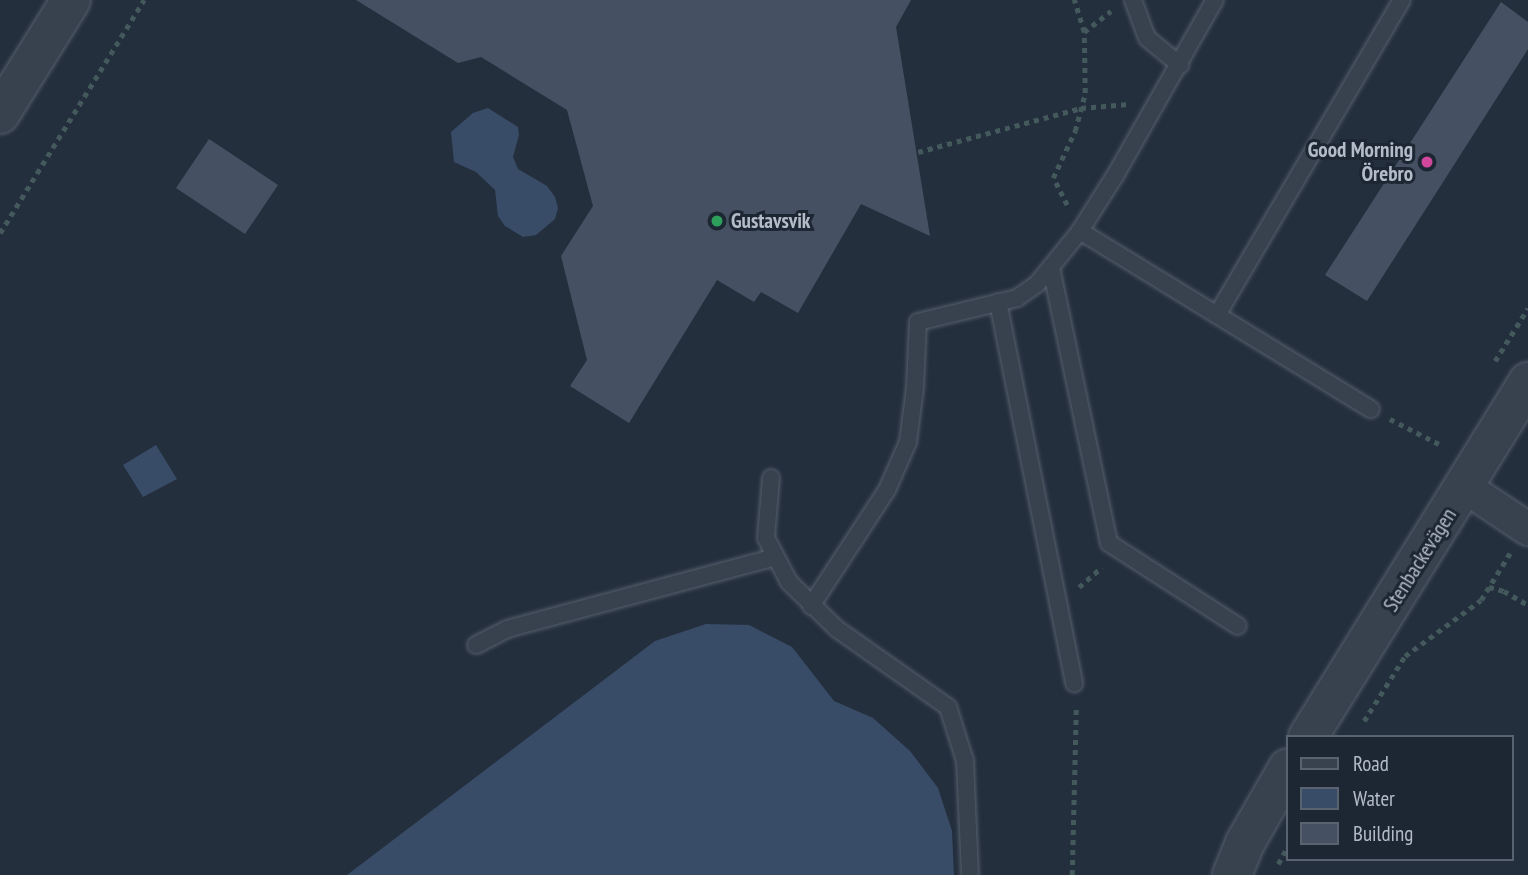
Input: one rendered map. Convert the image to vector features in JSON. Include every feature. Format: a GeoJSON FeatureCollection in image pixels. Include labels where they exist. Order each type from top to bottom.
{"type":"FeatureCollection","features":[{"type":"Feature","properties":{"kind":"street"},"geometry":{"type":"LineString","coordinates":[[0,114],[71,0]]}},
{"type":"Feature","properties":{"kind":"street","name":"Stenbackevägen"},"geometry":{"type":"LineString","coordinates":[[1309,735],[1528,382]]}},
{"type":"Feature","properties":{"kind":"street"},"geometry":{"type":"LineString","coordinates":[[1465,487],[1526,528]]}},
{"type":"Feature","properties":{"kind":"street"},"geometry":{"type":"LineString","coordinates":[[1231,875],[1245,843],[1286,771]]}},
{"type":"Feature","properties":{"kind":"lane"},"geometry":{"type":"LineString","coordinates":[[1133,0],[1147,38],[1180,65]]}},
{"type":"Feature","properties":{"kind":"lane"},"geometry":{"type":"LineString","coordinates":[[811,606],[887,490],[908,442],[915,387],[918,322],[1017,298],[1037,284],[1080,231],[1180,65],[1215,0]]}},
{"type":"Feature","properties":{"kind":"lane"},"geometry":{"type":"LineString","coordinates":[[1217,315],[1402,0]]}},
{"type":"Feature","properties":{"kind":"lane"},"geometry":{"type":"LineString","coordinates":[[1080,231],[1371,409]]}},
{"type":"Feature","properties":{"kind":"lane"},"geometry":{"type":"LineString","coordinates":[[1051,268],[1109,543],[1238,626]]}},
{"type":"Feature","properties":{"kind":"lane"},"geometry":{"type":"LineString","coordinates":[[998,302],[1074,684]]}},
{"type":"Feature","properties":{"kind":"lane"},"geometry":{"type":"LineString","coordinates":[[771,478],[766,538],[789,582],[837,629],[948,707],[965,761],[970,875]]}},
{"type":"Feature","properties":{"kind":"lane"},"geometry":{"type":"LineString","coordinates":[[476,645],[507,629],[776,557]]}},
{"type":"Feature","properties":{"kind":"path"},"geometry":{"type":"LineString","coordinates":[[0,233],[144,0]]}},
{"type":"Feature","properties":{"kind":"path"},"geometry":{"type":"LineString","coordinates":[[1074,0],[1084,33],[1085,93],[1075,131],[1053,178],[1080,231]]}},
{"type":"Feature","properties":{"kind":"path"},"geometry":{"type":"LineString","coordinates":[[1084,33],[1115,8]]}},
{"type":"Feature","properties":{"kind":"path"},"geometry":{"type":"LineString","coordinates":[[918,152],[1081,108],[1158,102]]}},
{"type":"Feature","properties":{"kind":"path"},"geometry":{"type":"LineString","coordinates":[[1371,409],[1443,446]]}},
{"type":"Feature","properties":{"kind":"path"},"geometry":{"type":"LineString","coordinates":[[1361,725],[1405,656],[1451,625],[1481,600],[1526,528]]}},
{"type":"Feature","properties":{"kind":"path"},"geometry":{"type":"LineString","coordinates":[[1058,606],[1121,550]]}},
{"type":"Feature","properties":{"kind":"path"},"geometry":{"type":"LineString","coordinates":[[1489,587],[1504,591],[1528,605]]}},
{"type":"Feature","properties":{"kind":"path"},"geometry":{"type":"LineString","coordinates":[[1072,875],[1078,720],[1074,684]]}},
{"type":"Feature","properties":{"kind":"path"},"geometry":{"type":"LineString","coordinates":[[1272,875],[1286,850]]}},
{"type":"Feature","properties":{"kind":"water"},"geometry":{"type":"Polygon","coordinates":[[[488,108],[518,127],[519,135],[513,157],[518,169],[547,186],[555,197],[558,208],[555,219],[536,235],[523,237],[505,226],[498,216],[495,190],[476,172],[454,162],[451,132],[473,113],[488,108]]]}},
{"type":"Feature","properties":{"kind":"water"},"geometry":{"type":"Polygon","coordinates":[[[156,445],[177,479],[143,497],[123,465],[156,445]]]}},
{"type":"Feature","properties":{"kind":"water"},"geometry":{"type":"Polygon","coordinates":[[[706,624],[749,625],[792,647],[834,701],[873,718],[910,751],[938,788],[952,831],[954,875],[347,875],[655,641],[706,624]]]}},
{"type":"Feature","properties":{"kind":"building","name":"Gustavsvik"},"geometry":{"type":"Polygon","coordinates":[[[356,0],[911,0],[896,27],[930,236],[861,204],[798,313],[761,292],[754,302],[717,280],[629,423],[570,386],[587,360],[561,256],[593,206],[567,110],[481,57],[458,63],[356,0]]]}},
{"type":"Feature","properties":{"kind":"building","name":"Good Morning Örebro"},"geometry":{"type":"Polygon","coordinates":[[[1501,2],[1528,22],[1528,49],[1367,301],[1325,275],[1501,2]]]}},
{"type":"Feature","properties":{"kind":"building"},"geometry":{"type":"Polygon","coordinates":[[[209,139],[278,185],[245,234],[176,188],[209,139]]]}},
{"type":"Feature","properties":{"kind":"place","name":"Good Morning Örebro"},"geometry":{"type":"Point","coordinates":[1427,162]}},
{"type":"Feature","properties":{"kind":"place","name":"Gustavsvik"},"geometry":{"type":"Point","coordinates":[717,221]}}]}
